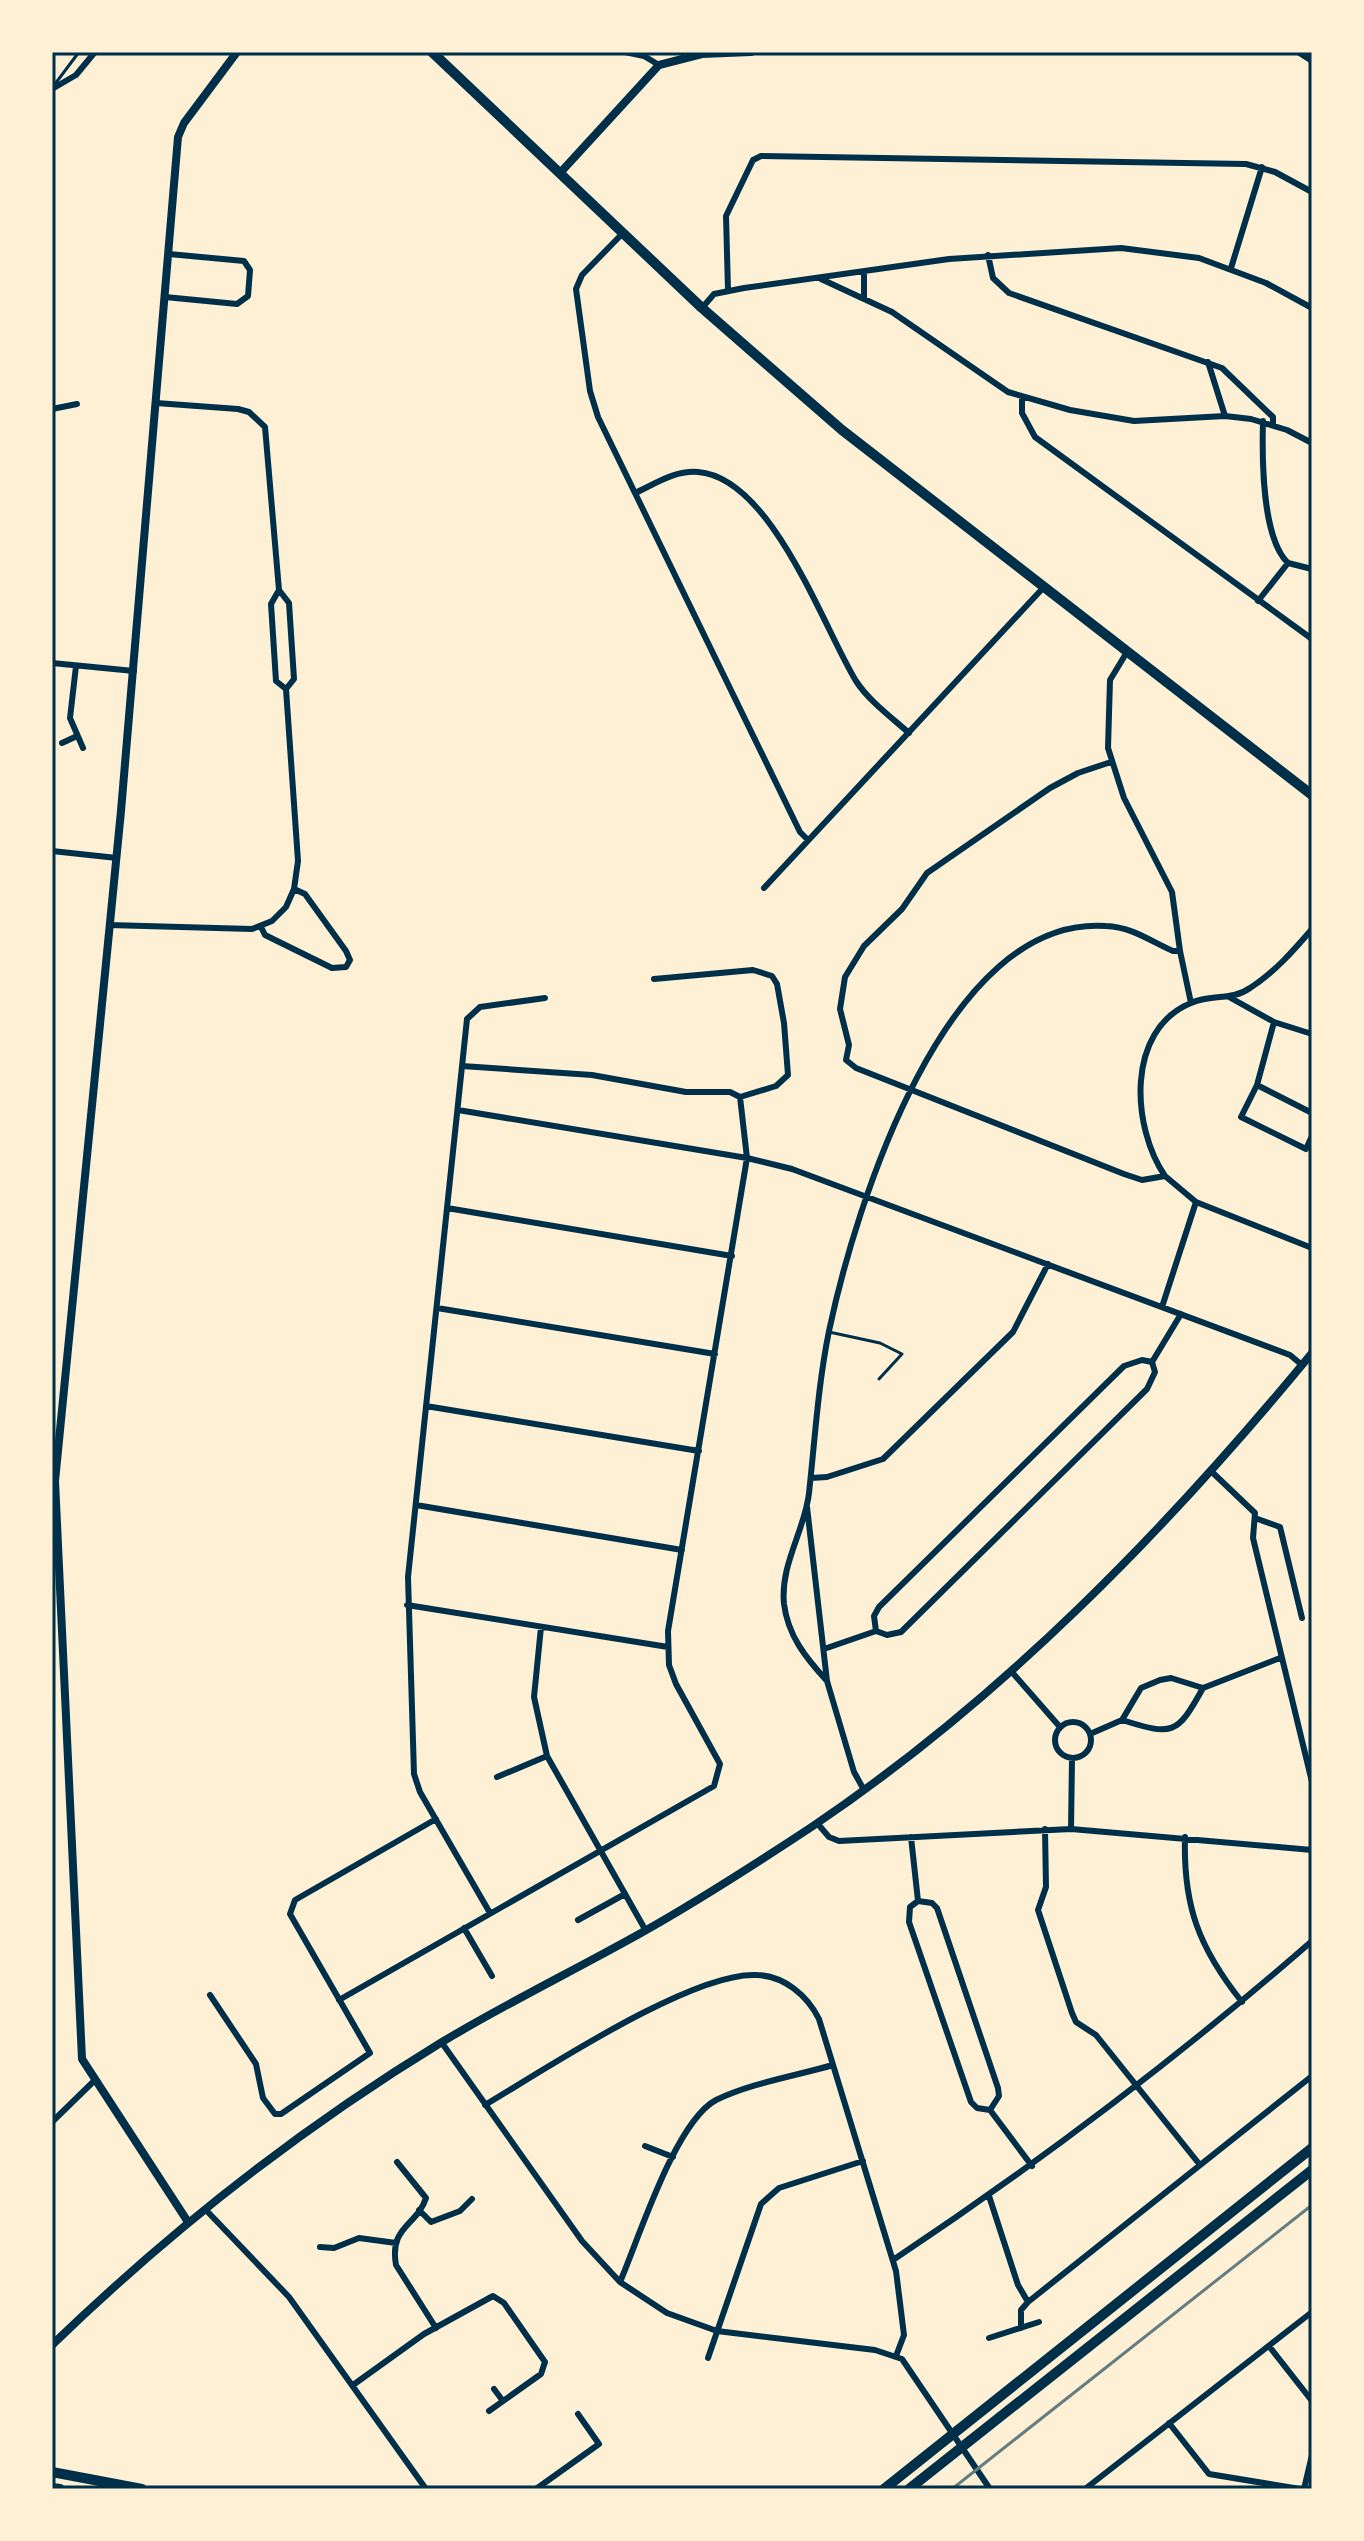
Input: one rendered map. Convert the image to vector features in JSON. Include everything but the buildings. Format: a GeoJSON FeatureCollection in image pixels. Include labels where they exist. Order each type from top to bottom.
{"type":"FeatureCollection","features":[{"type":"Feature","properties":{"kind":"highway"},"geometry":{"type":"LineString","coordinates":[[432,52],[702,308],[842,430],[1312,795]]}},
{"type":"Feature","properties":{"kind":"highway"},"geometry":{"type":"LineString","coordinates":[[884,2489],[1312,2148]]}},
{"type":"Feature","properties":{"kind":"highway"},"geometry":{"type":"LineString","coordinates":[[909,2489],[1312,2170]]}},
{"type":"Feature","properties":{"kind":"highway"},"geometry":{"type":"LineString","coordinates":[[52,2472],[142,2489]]}},
{"type":"Feature","properties":{"kind":"highway"},"geometry":{"type":"LineString","coordinates":[[52,2488],[60,2489]]}},
{"type":"Feature","properties":{"kind":"street"},"geometry":{"type":"LineString","coordinates":[[52,89],[76,75],[95,52]]}},
{"type":"Feature","properties":{"kind":"street"},"geometry":{"type":"LineString","coordinates":[[188,2222],[82,2059],[55,1455],[117,858],[180,130],[237,52]]}},
{"type":"Feature","properties":{"kind":"street"},"geometry":{"type":"LineString","coordinates":[[625,52],[651,58],[659,65]]}},
{"type":"Feature","properties":{"kind":"street"},"geometry":{"type":"LineString","coordinates":[[560,173],[659,65],[675,55],[751,52]]}},
{"type":"Feature","properties":{"kind":"street"},"geometry":{"type":"LineString","coordinates":[[1298,52],[1312,61]]}},
{"type":"Feature","properties":{"kind":"street"},"geometry":{"type":"LineString","coordinates":[[728,290],[726,216],[757,157],[1262,167],[1312,192]]}},
{"type":"Feature","properties":{"kind":"street"},"geometry":{"type":"LineString","coordinates":[[1231,268],[1262,167]]}},
{"type":"Feature","properties":{"kind":"street"},"geometry":{"type":"LineString","coordinates":[[622,234],[582,275],[576,297],[593,404],[800,832],[808,840]]}},
{"type":"Feature","properties":{"kind":"street"},"geometry":{"type":"LineString","coordinates":[[702,308],[714,294],[728,290],[988,255],[1121,248],[1173,252],[1231,268],[1312,308]]}},
{"type":"Feature","properties":{"kind":"street"},"geometry":{"type":"LineString","coordinates":[[165,297],[237,304],[248,296],[250,270],[244,261],[169,254]]}},
{"type":"Feature","properties":{"kind":"street"},"geometry":{"type":"LineString","coordinates":[[988,255],[993,278],[1009,293],[1222,368],[1273,417],[1273,424]]}},
{"type":"Feature","properties":{"kind":"street"},"geometry":{"type":"LineString","coordinates":[[864,272],[864,298]]}},
{"type":"Feature","properties":{"kind":"street"},"geometry":{"type":"LineString","coordinates":[[818,278],[907,320],[995,385],[1022,396],[1070,410],[1134,421],[1225,416],[1263,421],[1312,443]]}},
{"type":"Feature","properties":{"kind":"street"},"geometry":{"type":"LineString","coordinates":[[1208,362],[1225,416]]}},
{"type":"Feature","properties":{"kind":"street"},"geometry":{"type":"LineString","coordinates":[[1022,396],[1022,413],[1035,437],[1312,639]]}},
{"type":"Feature","properties":{"kind":"street"},"geometry":{"type":"LineString","coordinates":[[156,403],[238,409],[249,412],[265,427],[269,440],[279,590],[271,604],[276,681],[286,689]]}},
{"type":"Feature","properties":{"kind":"street"},"geometry":{"type":"LineString","coordinates":[[52,409],[77,404]]}},
{"type":"Feature","properties":{"kind":"street"},"geometry":{"type":"LineString","coordinates":[[1263,421],[1262,457],[1277,549],[1288,563],[1312,569]]}},
{"type":"Feature","properties":{"kind":"street"},"geometry":{"type":"LineString","coordinates":[[635,493],[688,472],[711,475],[732,486],[771,527],[796,563],[858,684],[909,733]]}},
{"type":"Feature","properties":{"kind":"street"},"geometry":{"type":"LineString","coordinates":[[1258,601],[1288,563]]}},
{"type":"Feature","properties":{"kind":"street"},"geometry":{"type":"LineString","coordinates":[[764,888],[1043,588]]}},
{"type":"Feature","properties":{"kind":"street"},"geometry":{"type":"LineString","coordinates":[[109,925],[261,927],[279,916],[294,889],[298,861],[286,689],[294,679],[289,603],[279,590]]}},
{"type":"Feature","properties":{"kind":"street"},"geometry":{"type":"LineString","coordinates":[[1127,652],[1112,673],[1108,695],[1106,733],[1111,762],[1124,798],[1172,892],[1191,1003]]}},
{"type":"Feature","properties":{"kind":"street"},"geometry":{"type":"LineString","coordinates":[[52,663],[134,671]]}},
{"type":"Feature","properties":{"kind":"street"},"geometry":{"type":"LineString","coordinates":[[76,666],[70,718],[75,737],[83,748]]}},
{"type":"Feature","properties":{"kind":"street"},"geometry":{"type":"LineString","coordinates":[[62,743],[75,737]]}},
{"type":"Feature","properties":{"kind":"street"},"geometry":{"type":"LineString","coordinates":[[1111,762],[1078,773],[1050,788],[927,873],[902,909],[864,946],[845,977],[840,1009],[848,1039],[845,1055],[849,1064],[1142,1180],[1165,1176]]}},
{"type":"Feature","properties":{"kind":"street"},"geometry":{"type":"LineString","coordinates":[[52,851],[117,858]]}},
{"type":"Feature","properties":{"kind":"street"},"geometry":{"type":"LineString","coordinates":[[261,927],[265,935],[332,968],[346,967],[350,960],[346,951],[305,894],[294,889]]}},
{"type":"Feature","properties":{"kind":"street"},"geometry":{"type":"LineString","coordinates":[[864,1790],[854,1772],[827,1681],[807,1507],[829,1332],[868,1197],[910,1089],[941,1036],[969,998],[1001,965],[1032,942],[1064,929],[1108,926],[1134,932],[1164,947],[1180,951]]}},
{"type":"Feature","properties":{"kind":"street"},"geometry":{"type":"LineString","coordinates":[[1312,929],[1258,982],[1229,997],[1191,1003],[1166,1021],[1151,1046],[1142,1076],[1141,1122],[1154,1159],[1165,1176],[1196,1202],[1312,1248]]}},
{"type":"Feature","properties":{"kind":"street"},"geometry":{"type":"LineString","coordinates":[[462,1066],[592,1075],[660,1088],[730,1092],[740,1097],[776,1086],[788,1075],[784,1023],[777,984],[772,976],[753,970],[654,979]]}},
{"type":"Feature","properties":{"kind":"street"},"geometry":{"type":"LineString","coordinates":[[1229,997],[1274,1022],[1312,1034]]}},
{"type":"Feature","properties":{"kind":"street"},"geometry":{"type":"LineString","coordinates":[[490,1913],[420,1792],[411,1756],[407,1605],[467,1019],[472,1011],[480,1007],[545,998]]}},
{"type":"Feature","properties":{"kind":"street"},"geometry":{"type":"LineString","coordinates":[[1274,1022],[1257,1085],[1241,1117],[1306,1149],[1312,1136]]}},
{"type":"Feature","properties":{"kind":"street"},"geometry":{"type":"LineString","coordinates":[[1257,1085],[1312,1113]]}},
{"type":"Feature","properties":{"kind":"street"},"geometry":{"type":"LineString","coordinates":[[339,2000],[714,1786],[719,1776],[720,1764],[676,1684],[668,1647],[747,1158],[740,1097]]}},
{"type":"Feature","properties":{"kind":"street"},"geometry":{"type":"LineString","coordinates":[[458,1110],[747,1158],[792,1169],[1290,1355],[1302,1365]]}},
{"type":"Feature","properties":{"kind":"street"},"geometry":{"type":"LineString","coordinates":[[1162,1307],[1196,1202]]}},
{"type":"Feature","properties":{"kind":"street"},"geometry":{"type":"LineString","coordinates":[[447,1208],[732,1256]]}},
{"type":"Feature","properties":{"kind":"street"},"geometry":{"type":"LineString","coordinates":[[811,1478],[827,1477],[883,1459],[1013,1332],[1048,1264]]}},
{"type":"Feature","properties":{"kind":"street"},"geometry":{"type":"LineString","coordinates":[[437,1308],[715,1354]]}},
{"type":"Feature","properties":{"kind":"street"},"geometry":{"type":"LineString","coordinates":[[824,1649],[876,1631],[887,1635],[901,1632],[1147,1389],[1155,1372],[1152,1362],[1181,1314]]}},
{"type":"Feature","properties":{"kind":"street"},"geometry":{"type":"LineString","coordinates":[[52,2345],[188,2222],[339,2109],[442,2043],[646,1931],[864,1790],[1011,1671],[1104,1585],[1212,1472],[1312,1354]]}},
{"type":"Feature","properties":{"kind":"street"},"geometry":{"type":"LineString","coordinates":[[876,1631],[874,1616],[879,1607],[1124,1366],[1133,1361],[1152,1362]]}},
{"type":"Feature","properties":{"kind":"street"},"geometry":{"type":"LineString","coordinates":[[426,1406],[699,1451]]}},
{"type":"Feature","properties":{"kind":"street"},"geometry":{"type":"LineString","coordinates":[[1212,1472],[1252,1508],[1255,1518],[1253,1538],[1312,1782]]}},
{"type":"Feature","properties":{"kind":"street"},"geometry":{"type":"LineString","coordinates":[[416,1505],[682,1550]]}},
{"type":"Feature","properties":{"kind":"street"},"geometry":{"type":"LineString","coordinates":[[807,1507],[796,1531],[784,1599],[791,1632],[800,1649],[827,1681]]}},
{"type":"Feature","properties":{"kind":"street"},"geometry":{"type":"LineString","coordinates":[[1255,1518],[1280,1527],[1302,1618]]}},
{"type":"Feature","properties":{"kind":"street"},"geometry":{"type":"LineString","coordinates":[[407,1605],[668,1647]]}},
{"type":"Feature","properties":{"kind":"street"},"geometry":{"type":"LineString","coordinates":[[541,1627],[534,1697],[547,1756],[646,1931]]}},
{"type":"Feature","properties":{"kind":"street"},"geometry":{"type":"LineString","coordinates":[[1090,1734],[1122,1720],[1141,1688],[1160,1680],[1171,1678],[1203,1688],[1280,1658]]}},
{"type":"Feature","properties":{"kind":"street"},"geometry":{"type":"LineString","coordinates":[[1011,1671],[1060,1727]]}},
{"type":"Feature","properties":{"kind":"street"},"geometry":{"type":"LineString","coordinates":[[1122,1720],[1163,1731],[1184,1722],[1203,1688]]}},
{"type":"Feature","properties":{"kind":"street"},"geometry":{"type":"LineString","coordinates":[[1060,1727],[1077,1722],[1090,1734]]}},
{"type":"Feature","properties":{"kind":"street"},"geometry":{"type":"LineString","coordinates":[[1060,1727],[1055,1744],[1061,1754],[1072,1759]]}},
{"type":"Feature","properties":{"kind":"street"},"geometry":{"type":"LineString","coordinates":[[1072,1759],[1088,1751],[1090,1734]]}},
{"type":"Feature","properties":{"kind":"street"},"geometry":{"type":"LineString","coordinates":[[497,1777],[547,1756]]}},
{"type":"Feature","properties":{"kind":"street"},"geometry":{"type":"LineString","coordinates":[[1071,1829],[1072,1759]]}},
{"type":"Feature","properties":{"kind":"street"},"geometry":{"type":"LineString","coordinates":[[210,1995],[256,2064],[266,2105],[275,2114],[281,2114],[370,2053],[290,1914],[290,1907],[295,1900],[436,1819]]}},
{"type":"Feature","properties":{"kind":"street"},"geometry":{"type":"LineString","coordinates":[[817,1823],[829,1837],[839,1841],[1071,1829],[1312,1850]]}},
{"type":"Feature","properties":{"kind":"street"},"geometry":{"type":"LineString","coordinates":[[1045,1829],[1046,1887],[1038,1910],[1076,2022],[1096,2035],[1200,2165]]}},
{"type":"Feature","properties":{"kind":"street"},"geometry":{"type":"LineString","coordinates":[[911,1837],[918,1901]]}},
{"type":"Feature","properties":{"kind":"street"},"geometry":{"type":"LineString","coordinates":[[1185,1837],[1186,1885],[1197,1930],[1208,1956],[1242,2002]]}},
{"type":"Feature","properties":{"kind":"street"},"geometry":{"type":"LineString","coordinates":[[578,1920],[625,1894]]}},
{"type":"Feature","properties":{"kind":"street"},"geometry":{"type":"LineString","coordinates":[[990,2110],[999,2096],[998,2088],[962,1980],[937,1908],[932,1903],[918,1901],[910,1907],[908,1915],[971,2102],[977,2108],[990,2110],[1032,2166]]}},
{"type":"Feature","properties":{"kind":"street"},"geometry":{"type":"LineString","coordinates":[[464,1928],[492,1976]]}},
{"type":"Feature","properties":{"kind":"street"},"geometry":{"type":"LineString","coordinates":[[893,2260],[1032,2166],[1138,2087],[1312,1941]]}},
{"type":"Feature","properties":{"kind":"street"},"geometry":{"type":"LineString","coordinates":[[485,2105],[636,2017],[695,1990],[745,1975],[775,1978],[802,1995],[819,2019],[893,2260],[904,2328],[896,2356]]}},
{"type":"Feature","properties":{"kind":"street"},"geometry":{"type":"LineString","coordinates":[[442,2043],[582,2241],[620,2282],[667,2313],[717,2331],[896,2356],[907,2363],[990,2489]]}},
{"type":"Feature","properties":{"kind":"street"},"geometry":{"type":"LineString","coordinates":[[620,2282],[691,2122],[717,2100],[833,2065]]}},
{"type":"Feature","properties":{"kind":"street"},"geometry":{"type":"LineString","coordinates":[[1021,2328],[1021,2310],[1028,2302],[1312,2076]]}},
{"type":"Feature","properties":{"kind":"street"},"geometry":{"type":"LineString","coordinates":[[52,2122],[94,2081]]}},
{"type":"Feature","properties":{"kind":"street"},"geometry":{"type":"LineString","coordinates":[[645,2146],[673,2157]]}},
{"type":"Feature","properties":{"kind":"street"},"geometry":{"type":"LineString","coordinates":[[708,2358],[761,2204],[779,2188],[863,2161]]}},
{"type":"Feature","properties":{"kind":"street"},"geometry":{"type":"LineString","coordinates":[[397,2162],[423,2192],[424,2205],[404,2224],[396,2243],[396,2265],[436,2328]]}},
{"type":"Feature","properties":{"kind":"street"},"geometry":{"type":"LineString","coordinates":[[989,2196],[1014,2274],[1028,2302]]}},
{"type":"Feature","properties":{"kind":"street"},"geometry":{"type":"LineString","coordinates":[[419,2210],[431,2222],[460,2211],[472,2199]]}},
{"type":"Feature","properties":{"kind":"street"},"geometry":{"type":"LineString","coordinates":[[205,2209],[276,2281],[426,2489]]}},
{"type":"Feature","properties":{"kind":"street"},"geometry":{"type":"LineString","coordinates":[[320,2247],[334,2248],[359,2238],[396,2243]]}},
{"type":"Feature","properties":{"kind":"street"},"geometry":{"type":"LineString","coordinates":[[353,2385],[436,2328],[486,2297],[493,2296],[504,2303],[545,2362],[541,2374],[489,2411]]}},
{"type":"Feature","properties":{"kind":"street"},"geometry":{"type":"LineString","coordinates":[[1085,2489],[1312,2312]]}},
{"type":"Feature","properties":{"kind":"street"},"geometry":{"type":"LineString","coordinates":[[989,2338],[1039,2322]]}},
{"type":"Feature","properties":{"kind":"street"},"geometry":{"type":"LineString","coordinates":[[1269,2346],[1312,2401]]}},
{"type":"Feature","properties":{"kind":"street"},"geometry":{"type":"LineString","coordinates":[[494,2389],[503,2401]]}},
{"type":"Feature","properties":{"kind":"street"},"geometry":{"type":"LineString","coordinates":[[536,2489],[599,2444],[578,2414]]}},
{"type":"Feature","properties":{"kind":"street"},"geometry":{"type":"LineString","coordinates":[[1169,2423],[1209,2474],[1302,2489],[1312,2455]]}},
{"type":"Feature","properties":{"kind":"lane"},"geometry":{"type":"LineString","coordinates":[[52,89],[79,52]]}},
{"type":"Feature","properties":{"kind":"lane"},"geometry":{"type":"LineString","coordinates":[[829,1332],[880,1343],[902,1354],[879,1379]]}},
{"type":"Feature","properties":{"kind":"railway"},"geometry":{"type":"LineString","coordinates":[[952,2489],[1312,2205]]}}]}
